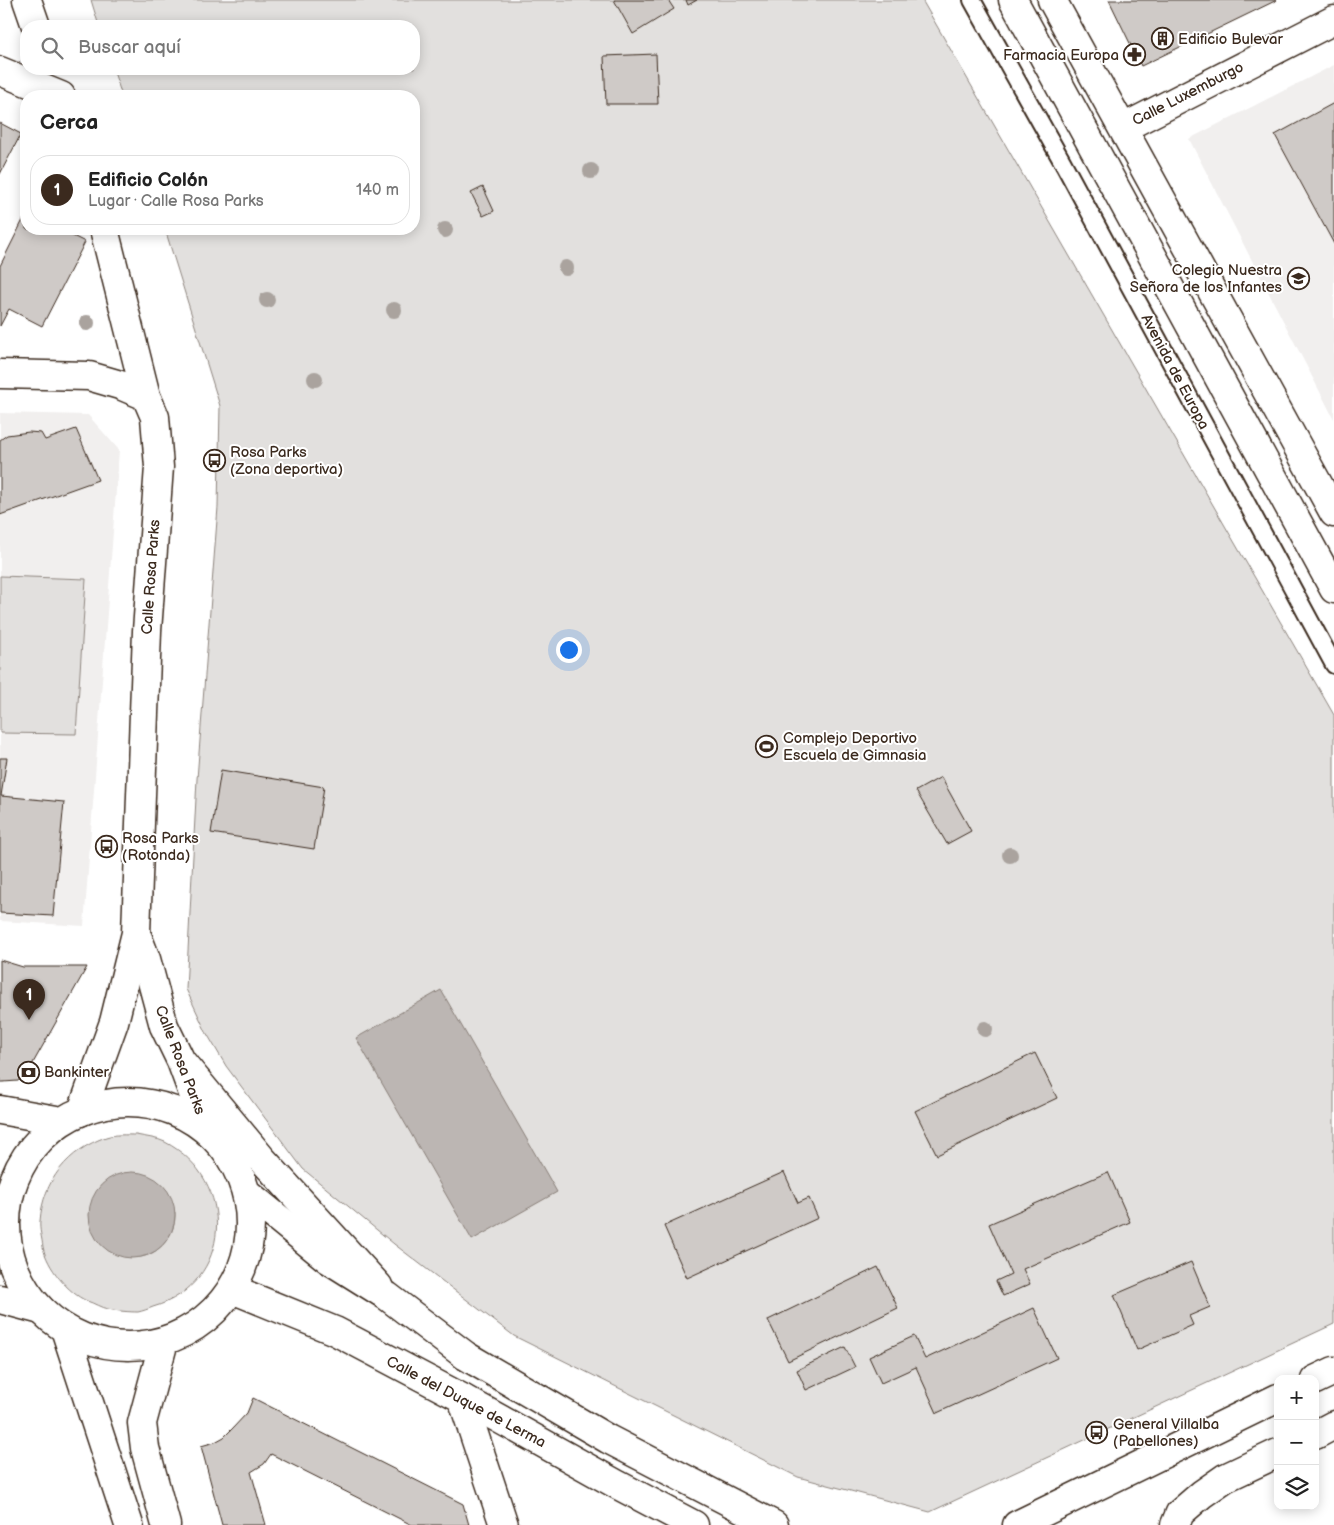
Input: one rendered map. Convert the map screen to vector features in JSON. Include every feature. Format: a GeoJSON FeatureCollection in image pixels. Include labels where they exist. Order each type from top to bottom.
{"type":"FeatureCollection","features":[{"type":"Feature","properties":{"kind":"main road"},"geometry":{"type":"LineString","coordinates":[[27,0],[34,20]]}},
{"type":"Feature","properties":{"kind":"main road"},"geometry":{"type":"LineString","coordinates":[[1013,0],[1334,589]]}},
{"type":"Feature","properties":{"kind":"main road"},"geometry":{"type":"LineString","coordinates":[[1052,0],[1334,513]]}},
{"type":"Feature","properties":{"kind":"main road","name":"Calle Luxemburgo"},"geometry":{"type":"LineString","coordinates":[[1122,128],[1334,20]]}},
{"type":"Feature","properties":{"kind":"main road"},"geometry":{"type":"LineString","coordinates":[[0,71],[46,90]]}},
{"type":"Feature","properties":{"kind":"main road"},"geometry":{"type":"LineString","coordinates":[[53,75],[59,90]]}},
{"type":"Feature","properties":{"kind":"main road","name":"Calle Rosa Parks"},"geometry":{"type":"LineString","coordinates":[[72,1116],[114,1022],[136,933],[147,631],[160,467],[155,417],[146,396],[106,235]]}},
{"type":"Feature","properties":{"kind":"main road"},"geometry":{"type":"LineString","coordinates":[[0,374],[89,376],[120,385],[146,396]]}},
{"type":"Feature","properties":{"kind":"main road","name":"Calle Rosa Parks"},"geometry":{"type":"LineString","coordinates":[[136,933],[146,959],[164,1026],[181,1061],[206,1130]]}},
{"type":"Feature","properties":{"kind":"main road"},"geometry":{"type":"LineString","coordinates":[[181,1061],[262,1159],[387,1296]]}},
{"type":"Feature","properties":{"kind":"main road"},"geometry":{"type":"LineString","coordinates":[[114,1102],[147,1103],[178,1112],[206,1130],[232,1158],[247,1193],[250,1242],[232,1289],[214,1312],[190,1329],[164,1341],[130,1346],[96,1342],[65,1329],[41,1310],[18,1276],[9,1252],[2,1218],[14,1181],[33,1147],[72,1116],[114,1102]]}},
{"type":"Feature","properties":{"kind":"main road"},"geometry":{"type":"LineString","coordinates":[[0,1110],[72,1116]]}},
{"type":"Feature","properties":{"kind":"main road"},"geometry":{"type":"LineString","coordinates":[[247,1193],[328,1259],[387,1296],[474,1360],[608,1439],[774,1525]]}},
{"type":"Feature","properties":{"kind":"main road","name":"Calle del Duque de Lerma"},"geometry":{"type":"LineString","coordinates":[[232,1289],[334,1332],[462,1398],[694,1525]]}},
{"type":"Feature","properties":{"kind":"main road"},"geometry":{"type":"LineString","coordinates":[[0,1299],[41,1310]]}},
{"type":"Feature","properties":{"kind":"main road"},"geometry":{"type":"LineString","coordinates":[[65,1329],[129,1525]]}},
{"type":"Feature","properties":{"kind":"main road"},"geometry":{"type":"LineString","coordinates":[[164,1341],[142,1423],[145,1448],[166,1525]]}},
{"type":"Feature","properties":{"kind":"main road"},"geometry":{"type":"LineString","coordinates":[[1319,1378],[1334,1372]]}},
{"type":"Feature","properties":{"kind":"main road"},"geometry":{"type":"LineString","coordinates":[[462,1398],[504,1525]]}},
{"type":"Feature","properties":{"kind":"main road"},"geometry":{"type":"LineString","coordinates":[[1017,1525],[1274,1400]]}},
{"type":"Feature","properties":{"kind":"main road"},"geometry":{"type":"LineString","coordinates":[[1319,1432],[1334,1426]]}},
{"type":"Feature","properties":{"kind":"main road"},"geometry":{"type":"LineString","coordinates":[[1175,1525],[1180,1513],[1202,1494],[1225,1478],[1274,1455]]}},
{"type":"Feature","properties":{"kind":"lane","name":"Avenida de Europa"},"geometry":{"type":"LineString","coordinates":[[972,0],[1062,161],[1334,665]]}},
{"type":"Feature","properties":{"kind":"shaded area","name":"Complejo Deportivo Escuela de Gimnasia"},"geometry":{"type":"Polygon","coordinates":[[[91,0],[922,0],[1334,715],[1334,1324],[930,1512],[798,1477],[514,1336],[394,1244],[303,1169],[226,1066],[206,1032],[186,989],[197,779],[218,507],[220,406],[167,235],[420,235],[420,90],[120,90],[115,75],[420,75],[420,20],[97,20],[91,0]]]}},
{"type":"Feature","properties":{"kind":"shaded area","name":"Colegio Nuestra Señora de los Infantes"},"geometry":{"type":"Polygon","coordinates":[[[1334,65],[1334,419],[1189,139],[1334,65]]]}},
{"type":"Feature","properties":{"kind":"shaded area"},"geometry":{"type":"Polygon","coordinates":[[[0,413],[88,415],[119,450],[84,926],[0,921],[0,413]]]}},
{"type":"Feature","properties":{"kind":"shaded area"},"geometry":{"type":"Polygon","coordinates":[[[0,576],[86,579],[76,734],[0,733],[0,576]]]}},
{"type":"Feature","properties":{"kind":"shaded area"},"geometry":{"type":"Polygon","coordinates":[[[441,990],[557,1192],[472,1240],[356,1038],[441,990]]]}},
{"type":"Feature","properties":{"kind":"shaded area"},"geometry":{"type":"Polygon","coordinates":[[[136,1135],[165,1142],[189,1159],[205,1181],[214,1205],[216,1230],[211,1255],[199,1277],[179,1295],[138,1312],[105,1308],[87,1301],[73,1292],[59,1278],[49,1263],[45,1255],[40,1230],[42,1206],[46,1193],[52,1180],[69,1159],[80,1150],[106,1137],[136,1135]],[[93,1199],[90,1219],[96,1238],[106,1248],[128,1256],[139,1257],[157,1250],[167,1240],[174,1226],[175,1212],[93,1199]]]}},
{"type":"Feature","properties":{"kind":"shaded area"},"geometry":{"type":"Polygon","coordinates":[[[132,1172],[148,1176],[162,1185],[171,1199],[175,1215],[171,1231],[162,1245],[148,1254],[132,1258],[116,1254],[102,1245],[93,1231],[89,1215],[93,1199],[102,1185],[116,1176],[132,1172]]]}},
{"type":"Feature","properties":{"kind":"building"},"geometry":{"type":"Polygon","coordinates":[[[614,0],[668,0],[674,9],[633,34],[614,0]]]}},
{"type":"Feature","properties":{"kind":"building"},"geometry":{"type":"Polygon","coordinates":[[[686,0],[697,0],[688,5],[686,0]]]}},
{"type":"Feature","properties":{"kind":"building","name":"Edificio Bulevar"},"geometry":{"type":"Polygon","coordinates":[[[1109,0],[1277,0],[1141,66],[1109,0]]]}},
{"type":"Feature","properties":{"kind":"building"},"geometry":{"type":"Polygon","coordinates":[[[656,54],[658,104],[606,104],[604,56],[656,54]]]}},
{"type":"Feature","properties":{"kind":"building"},"geometry":{"type":"Polygon","coordinates":[[[1334,103],[1334,244],[1275,135],[1334,103]]]}},
{"type":"Feature","properties":{"kind":"building"},"geometry":{"type":"Polygon","coordinates":[[[0,123],[20,133],[20,136],[0,174],[0,123]]]}},
{"type":"Feature","properties":{"kind":"building"},"geometry":{"type":"Polygon","coordinates":[[[483,187],[494,211],[483,216],[471,193],[483,187]]]}},
{"type":"Feature","properties":{"kind":"building"},"geometry":{"type":"Polygon","coordinates":[[[20,226],[20,235],[71,235],[85,242],[42,326],[9,309],[0,326],[0,266],[20,226]]]}},
{"type":"Feature","properties":{"kind":"building"},"geometry":{"type":"Polygon","coordinates":[[[76,429],[98,480],[0,515],[0,440],[7,435],[29,432],[41,433],[45,440],[76,429]]]}},
{"type":"Feature","properties":{"kind":"building"},"geometry":{"type":"Polygon","coordinates":[[[0,758],[7,758],[1,796],[64,802],[53,916],[0,913],[0,758]]]}},
{"type":"Feature","properties":{"kind":"building"},"geometry":{"type":"Polygon","coordinates":[[[221,770],[324,787],[314,849],[211,833],[221,770]]]}},
{"type":"Feature","properties":{"kind":"building"},"geometry":{"type":"Polygon","coordinates":[[[941,777],[971,831],[947,844],[916,791],[941,777]]]}},
{"type":"Feature","properties":{"kind":"building"},"geometry":{"type":"Polygon","coordinates":[[[0,960],[23,967],[87,967],[28,1072],[18,1081],[0,1082],[0,960]]]}},
{"type":"Feature","properties":{"kind":"building"},"geometry":{"type":"Polygon","coordinates":[[[1035,1053],[1057,1098],[937,1155],[915,1111],[1035,1053]]]}},
{"type":"Feature","properties":{"kind":"building"},"geometry":{"type":"Polygon","coordinates":[[[784,1172],[798,1203],[809,1198],[818,1218],[687,1278],[664,1226],[784,1172]]]}},
{"type":"Feature","properties":{"kind":"building"},"geometry":{"type":"Polygon","coordinates":[[[1108,1172],[1130,1222],[1023,1269],[1030,1284],[1003,1296],[996,1281],[1011,1274],[989,1224],[1108,1172]]]}},
{"type":"Feature","properties":{"kind":"building"},"geometry":{"type":"Polygon","coordinates":[[[1191,1262],[1210,1307],[1189,1316],[1193,1325],[1137,1350],[1114,1295],[1191,1262]]]}},
{"type":"Feature","properties":{"kind":"building"},"geometry":{"type":"Polygon","coordinates":[[[878,1267],[898,1308],[788,1361],[768,1320],[878,1267]]]}},
{"type":"Feature","properties":{"kind":"building"},"geometry":{"type":"Polygon","coordinates":[[[1034,1308],[1057,1358],[937,1413],[916,1367],[881,1383],[869,1357],[914,1336],[925,1359],[1034,1308]]]}},
{"type":"Feature","properties":{"kind":"building"},"geometry":{"type":"Polygon","coordinates":[[[845,1347],[855,1367],[806,1390],[797,1370],[845,1347]]]}},
{"type":"Feature","properties":{"kind":"building"},"geometry":{"type":"Polygon","coordinates":[[[253,1398],[463,1504],[469,1525],[412,1525],[271,1454],[264,1464],[251,1472],[266,1525],[222,1525],[201,1446],[224,1437],[247,1413],[253,1398]]]}},
{"type":"Feature","properties":{"kind":"place","name":"Edificio Bulevar"},"geometry":{"type":"Point","coordinates":[1162,39]}},
{"type":"Feature","properties":{"kind":"place","name":"Farmacia Europa"},"geometry":{"type":"Point","coordinates":[1135,55]}},
{"type":"Feature","properties":{"kind":"place","name":"Colegio Nuestra Señora de los Infantes"},"geometry":{"type":"Point","coordinates":[1298,279]}},
{"type":"Feature","properties":{"kind":"place","name":"Rosa Parks (Zona deportiva)"},"geometry":{"type":"Point","coordinates":[214,461]}},
{"type":"Feature","properties":{"kind":"place","name":"Complejo Deportivo Escuela de Gimnasia"},"geometry":{"type":"Point","coordinates":[767,747]}},
{"type":"Feature","properties":{"kind":"place","name":"Rosa Parks (Rotonda)"},"geometry":{"type":"Point","coordinates":[106,847]}},
{"type":"Feature","properties":{"kind":"place","name":"Edificio Colón"},"geometry":{"type":"Point","coordinates":[29,1020]}},
{"type":"Feature","properties":{"kind":"place","name":"Bankinter"},"geometry":{"type":"Point","coordinates":[28,1072]}},
{"type":"Feature","properties":{"kind":"place","name":"General Villalba (Pabellones)"},"geometry":{"type":"Point","coordinates":[1097,1433]}}]}
